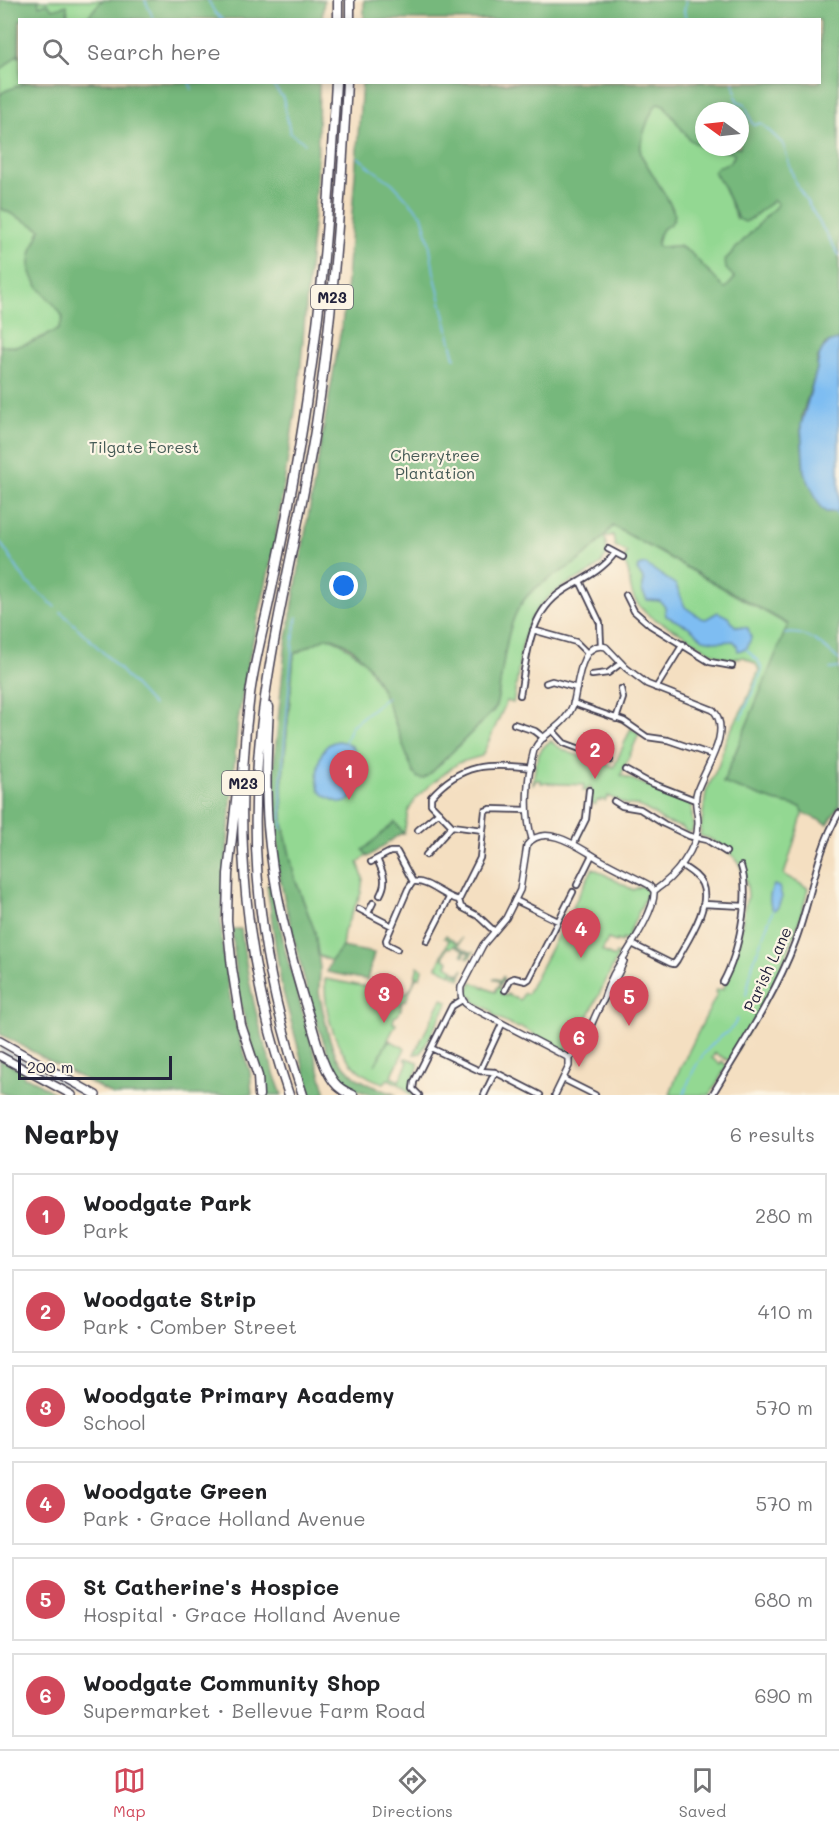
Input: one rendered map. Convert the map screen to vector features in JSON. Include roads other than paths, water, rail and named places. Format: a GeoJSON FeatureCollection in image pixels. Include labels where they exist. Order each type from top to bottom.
{"type":"FeatureCollection","features":[{"type":"Feature","properties":{"kind":"highway"},"geometry":{"type":"LineString","coordinates":[[338,0],[338,18]]}},
{"type":"Feature","properties":{"kind":"highway"},"geometry":{"type":"LineString","coordinates":[[350,0],[350,18]]}},
{"type":"Feature","properties":{"kind":"highway","name":"M23"},"geometry":{"type":"LineString","coordinates":[[260,1095],[258,1076],[241,1025],[226,915],[233,818],[250,698],[286,523],[309,389],[329,201],[336,84]]}},
{"type":"Feature","properties":{"kind":"highway","name":"M23"},"geometry":{"type":"LineString","coordinates":[[303,1095],[276,1006],[261,921],[255,834],[258,761],[272,659],[301,511],[328,331],[341,200],[347,84]]}},
{"type":"Feature","properties":{"kind":"highway","name":"M23"},"geometry":{"type":"LineString","coordinates":[[272,659],[267,799],[269,836],[276,881],[290,955],[317,1041],[334,1082],[341,1089],[353,1095]]}},
{"type":"Feature","properties":{"kind":"highway","name":"M23"},"geometry":{"type":"LineString","coordinates":[[250,698],[242,807],[248,915],[253,954],[266,1017],[289,1095]]}},
{"type":"Feature","properties":{"kind":"main road"},"geometry":{"type":"LineString","coordinates":[[0,1041],[96,1095]]}},
{"type":"Feature","properties":{"kind":"main road"},"geometry":{"type":"LineString","coordinates":[[0,1056],[72,1095]]}},
{"type":"Feature","properties":{"kind":"street"},"geometry":{"type":"LineString","coordinates":[[608,549],[623,557]]}},
{"type":"Feature","properties":{"kind":"street"},"geometry":{"type":"LineString","coordinates":[[520,695],[533,630],[541,613],[553,598],[602,569],[615,553]]}},
{"type":"Feature","properties":{"kind":"street"},"geometry":{"type":"LineString","coordinates":[[580,581],[600,622],[601,646]]}},
{"type":"Feature","properties":{"kind":"street"},"geometry":{"type":"LineString","coordinates":[[626,595],[634,611],[643,620],[710,662],[732,666]]}},
{"type":"Feature","properties":{"kind":"street"},"geometry":{"type":"LineString","coordinates":[[533,630],[576,642],[587,653]]}},
{"type":"Feature","properties":{"kind":"street"},"geometry":{"type":"LineString","coordinates":[[655,688],[683,644]]}},
{"type":"Feature","properties":{"kind":"street"},"geometry":{"type":"LineString","coordinates":[[532,839],[527,810],[534,750],[565,720],[573,703],[584,657],[592,648],[601,646],[610,650],[639,679],[655,688],[708,707],[720,720],[721,730],[695,800],[698,824],[695,838],[681,865],[668,881],[654,891]]}},
{"type":"Feature","properties":{"kind":"street"},"geometry":{"type":"LineString","coordinates":[[591,675],[601,676],[621,663]]}},
{"type":"Feature","properties":{"kind":"street"},"geometry":{"type":"LineString","coordinates":[[546,683],[552,681],[577,688]]}},
{"type":"Feature","properties":{"kind":"street"},"geometry":{"type":"LineString","coordinates":[[616,718],[624,696],[621,689]]}},
{"type":"Feature","properties":{"kind":"street"},"geometry":{"type":"LineString","coordinates":[[573,703],[616,718],[647,736],[669,740],[712,755]]}},
{"type":"Feature","properties":{"kind":"street"},"geometry":{"type":"LineString","coordinates":[[514,724],[535,731],[544,738]]}},
{"type":"Feature","properties":{"kind":"street"},"geometry":{"type":"LineString","coordinates":[[553,731],[564,743],[610,760]]}},
{"type":"Feature","properties":{"kind":"street"},"geometry":{"type":"LineString","coordinates":[[483,830],[452,826],[431,804],[431,799],[457,774],[490,765],[531,768]]}},
{"type":"Feature","properties":{"kind":"street"},"geometry":{"type":"LineString","coordinates":[[626,770],[695,800]]}},
{"type":"Feature","properties":{"kind":"street"},"geometry":{"type":"LineString","coordinates":[[574,843],[586,819],[589,790]]}},
{"type":"Feature","properties":{"kind":"street"},"geometry":{"type":"LineString","coordinates":[[614,801],[622,806],[640,809],[664,824],[695,838],[707,840],[726,852]]}},
{"type":"Feature","properties":{"kind":"street"},"geometry":{"type":"LineString","coordinates":[[494,931],[478,916],[460,906],[459,900],[480,858],[484,814],[487,809],[527,810]]}},
{"type":"Feature","properties":{"kind":"street"},"geometry":{"type":"LineString","coordinates":[[418,830],[439,812]]}},
{"type":"Feature","properties":{"kind":"street","name":"Parish Lane"},"geometry":{"type":"LineString","coordinates":[[712,1095],[755,1022],[795,944],[826,842],[839,813]]}},
{"type":"Feature","properties":{"kind":"street"},"geometry":{"type":"LineString","coordinates":[[426,855],[452,826]]}},
{"type":"Feature","properties":{"kind":"street"},"geometry":{"type":"LineString","coordinates":[[543,836],[565,839],[574,843],[649,885],[654,891],[653,901],[632,944],[613,974],[603,1001],[578,1049],[569,1058],[502,1024],[462,1000],[461,987],[483,945],[504,921],[523,881],[526,847],[532,839],[543,836]]}},
{"type":"Feature","properties":{"kind":"street"},"geometry":{"type":"LineString","coordinates":[[370,862],[392,851],[398,853],[413,882]]}},
{"type":"Feature","properties":{"kind":"street"},"geometry":{"type":"LineString","coordinates":[[577,885],[592,855]]}},
{"type":"Feature","properties":{"kind":"street"},"geometry":{"type":"LineString","coordinates":[[377,859],[385,879],[380,895]]}},
{"type":"Feature","properties":{"kind":"street"},"geometry":{"type":"LineString","coordinates":[[632,944],[670,963],[676,963],[701,913],[703,904],[702,885],[681,865]]}},
{"type":"Feature","properties":{"kind":"street"},"geometry":{"type":"LineString","coordinates":[[723,982],[732,959],[744,906],[741,866]]}},
{"type":"Feature","properties":{"kind":"street"},"geometry":{"type":"LineString","coordinates":[[413,882],[422,883],[449,898],[459,900]]}},
{"type":"Feature","properties":{"kind":"street"},"geometry":{"type":"LineString","coordinates":[[398,949],[387,944],[387,937],[413,882]]}},
{"type":"Feature","properties":{"kind":"street"},"geometry":{"type":"LineString","coordinates":[[505,990],[510,980],[514,978],[526,981],[529,979],[573,892]]}},
{"type":"Feature","properties":{"kind":"street"},"geometry":{"type":"LineString","coordinates":[[427,941],[449,898]]}},
{"type":"Feature","properties":{"kind":"street"},"geometry":{"type":"LineString","coordinates":[[515,900],[558,921]]}},
{"type":"Feature","properties":{"kind":"street"},"geometry":{"type":"LineString","coordinates":[[368,913],[373,903]]}},
{"type":"Feature","properties":{"kind":"street"},"geometry":{"type":"LineString","coordinates":[[703,904],[744,906]]}},
{"type":"Feature","properties":{"kind":"street"},"geometry":{"type":"LineString","coordinates":[[359,909],[392,926]]}},
{"type":"Feature","properties":{"kind":"street"},"geometry":{"type":"LineString","coordinates":[[419,1095],[414,1091],[413,1086],[452,1006],[462,1000]]}},
{"type":"Feature","properties":{"kind":"street"},"geometry":{"type":"LineString","coordinates":[[480,1071],[502,1024]]}},
{"type":"Feature","properties":{"kind":"street"},"geometry":{"type":"LineString","coordinates":[[431,1048],[480,1071],[495,1072],[540,1095]]}},
{"type":"Feature","properties":{"kind":"street"},"geometry":{"type":"LineString","coordinates":[[555,1095],[570,1066],[569,1058]]}},
{"type":"Feature","properties":{"kind":"street"},"geometry":{"type":"LineString","coordinates":[[484,1095],[495,1072]]}},
{"type":"Feature","properties":{"kind":"street"},"geometry":{"type":"LineString","coordinates":[[563,1079],[595,1095]]}},
{"type":"Feature","properties":{"kind":"water"},"geometry":{"type":"Polygon","coordinates":[[[839,340],[839,509],[836,512],[826,512],[821,508],[804,472],[801,425],[820,353],[829,343],[839,340]]]}},
{"type":"Feature","properties":{"kind":"water"},"geometry":{"type":"Polygon","coordinates":[[[645,564],[676,585],[685,607],[701,618],[706,619],[718,612],[728,617],[735,626],[748,628],[751,638],[747,648],[738,651],[733,641],[719,642],[703,639],[689,627],[666,616],[665,607],[660,601],[647,600],[642,591],[644,580],[637,570],[639,566],[645,564]]]}},
{"type":"Feature","properties":{"kind":"water"},"geometry":{"type":"Polygon","coordinates":[[[338,741],[351,746],[356,755],[353,795],[349,801],[342,803],[323,794],[317,778],[318,765],[323,751],[330,744],[338,741]]]}},
{"type":"Feature","properties":{"kind":"water"},"geometry":{"type":"Polygon","coordinates":[[[774,885],[779,887],[782,897],[778,907],[774,910],[770,894],[774,885]]]}},
{"type":"Feature","properties":{"kind":"waterway"},"geometry":{"type":"LineString","coordinates":[[145,0],[153,18]]}},
{"type":"Feature","properties":{"kind":"waterway"},"geometry":{"type":"LineString","coordinates":[[208,0],[221,18]]}},
{"type":"Feature","properties":{"kind":"waterway"},"geometry":{"type":"LineString","coordinates":[[684,0],[686,2],[686,18]]}},
{"type":"Feature","properties":{"kind":"waterway"},"geometry":{"type":"LineString","coordinates":[[190,84],[192,89]]}},
{"type":"Feature","properties":{"kind":"waterway"},"geometry":{"type":"LineString","coordinates":[[272,84],[283,98],[290,133],[305,143]]}},
{"type":"Feature","properties":{"kind":"waterway"},"geometry":{"type":"LineString","coordinates":[[734,84],[736,93]]}},
{"type":"Feature","properties":{"kind":"waterway"},"geometry":{"type":"LineString","coordinates":[[736,96],[737,101],[745,104],[752,123],[754,125],[761,123],[783,144],[795,182],[839,255]]}},
{"type":"Feature","properties":{"kind":"waterway"},"geometry":{"type":"LineString","coordinates":[[358,157],[392,183],[422,215],[455,358]]}},
{"type":"Feature","properties":{"kind":"waterway"},"geometry":{"type":"LineString","coordinates":[[836,512],[839,516]]}},
{"type":"Feature","properties":{"kind":"waterway"},"geometry":{"type":"LineString","coordinates":[[0,542],[25,580],[55,607]]}},
{"type":"Feature","properties":{"kind":"waterway"},"geometry":{"type":"LineString","coordinates":[[61,612],[110,659],[153,706]]}},
{"type":"Feature","properties":{"kind":"waterway"},"geometry":{"type":"LineString","coordinates":[[282,829],[281,785],[297,617]]}},
{"type":"Feature","properties":{"kind":"waterway"},"geometry":{"type":"LineString","coordinates":[[785,634],[793,633],[808,637],[839,660]]}},
{"type":"Feature","properties":{"kind":"waterway"},"geometry":{"type":"LineString","coordinates":[[741,718],[762,671],[759,662],[746,649]]}},
{"type":"Feature","properties":{"kind":"waterway"},"geometry":{"type":"LineString","coordinates":[[830,669],[839,668]]}},
{"type":"Feature","properties":{"kind":"waterway"},"geometry":{"type":"LineString","coordinates":[[345,742],[351,726],[387,697]]}},
{"type":"Feature","properties":{"kind":"waterway"},"geometry":{"type":"LineString","coordinates":[[746,995],[753,963],[773,910]]}},
{"type":"Feature","properties":{"kind":"waterway"},"geometry":{"type":"LineString","coordinates":[[684,1095],[701,1058],[732,1028],[737,1019]]}},
{"type":"Feature","properties":{"kind":"waterway"},"geometry":{"type":"LineString","coordinates":[[0,1049],[84,1095]]}},
{"type":"Feature","properties":{"kind":"place","name":"Woodgate Strip"},"geometry":{"type":"Point","coordinates":[595,779]}},
{"type":"Feature","properties":{"kind":"place","name":"Woodgate Park"},"geometry":{"type":"Point","coordinates":[349,800]}},
{"type":"Feature","properties":{"kind":"place","name":"Woodgate Green"},"geometry":{"type":"Point","coordinates":[581,958]}},
{"type":"Feature","properties":{"kind":"place","name":"Woodgate Primary Academy"},"geometry":{"type":"Point","coordinates":[384,1023]}},
{"type":"Feature","properties":{"kind":"place","name":"St Catherine's Hospice"},"geometry":{"type":"Point","coordinates":[629,1026]}},
{"type":"Feature","properties":{"kind":"place","name":"Woodgate Community Shop"},"geometry":{"type":"Point","coordinates":[579,1067]}},
{"type":"Feature","properties":{"kind":"park label","name":"Tilgate Forest"},"geometry":{"type":"Point","coordinates":[144,446]}},
{"type":"Feature","properties":{"kind":"park label","name":"Cherrytree Plantation"},"geometry":{"type":"Point","coordinates":[435,463]}}]}
